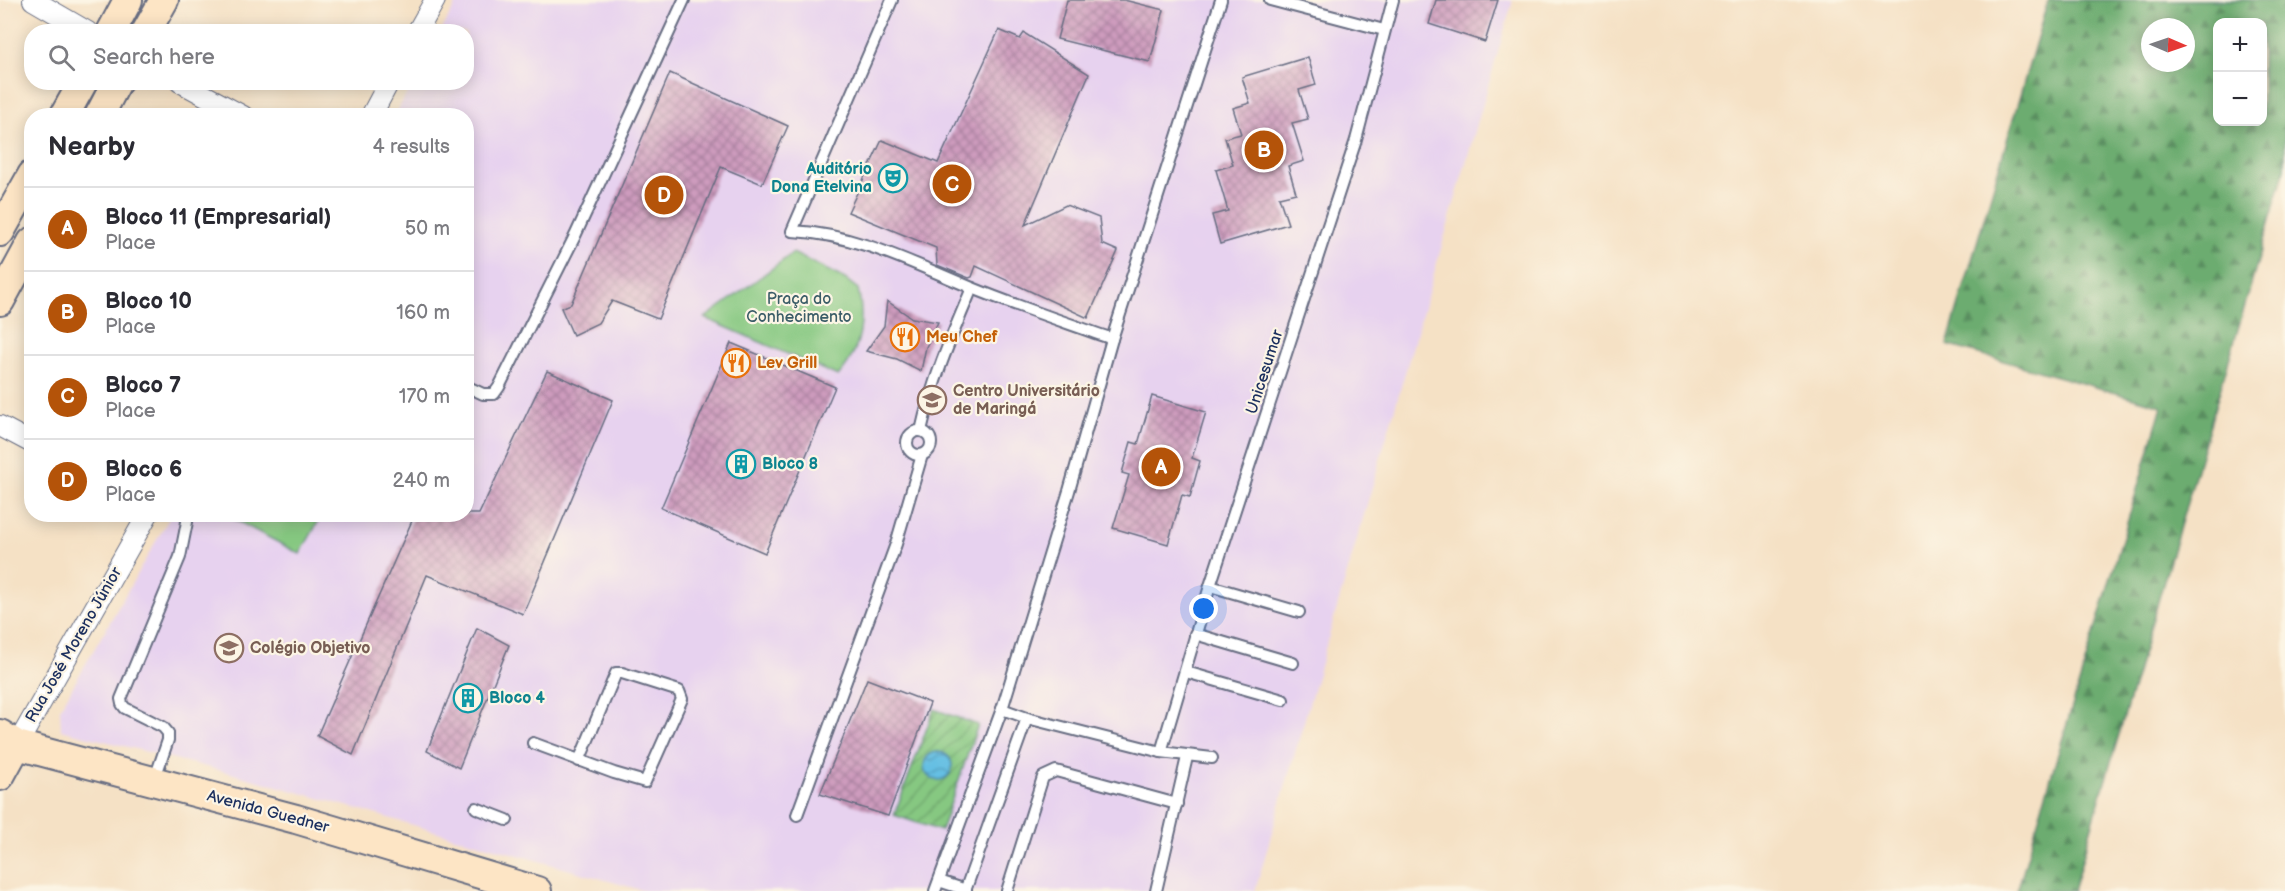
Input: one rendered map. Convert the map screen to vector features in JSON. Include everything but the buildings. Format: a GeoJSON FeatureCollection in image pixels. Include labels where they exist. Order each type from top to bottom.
{"type":"FeatureCollection","features":[{"type":"Feature","properties":{"kind":"street"},"geometry":{"type":"LineString","coordinates":[[33,0],[74,24]]}},
{"type":"Feature","properties":{"kind":"street"},"geometry":{"type":"LineString","coordinates":[[115,24],[128,0]]}},
{"type":"Feature","properties":{"kind":"street"},"geometry":{"type":"LineString","coordinates":[[150,24],[164,0]]}},
{"type":"Feature","properties":{"kind":"street"},"geometry":{"type":"LineString","coordinates":[[422,24],[435,0]]}},
{"type":"Feature","properties":{"kind":"street"},"geometry":{"type":"LineString","coordinates":[[68,108],[78,90]]}},
{"type":"Feature","properties":{"kind":"street"},"geometry":{"type":"LineString","coordinates":[[103,108],[113,90]]}},
{"type":"Feature","properties":{"kind":"street"},"geometry":{"type":"LineString","coordinates":[[195,90],[228,108]]}},
{"type":"Feature","properties":{"kind":"street"},"geometry":{"type":"LineString","coordinates":[[375,108],[385,90]]}},
{"type":"Feature","properties":{"kind":"street"},"geometry":{"type":"LineString","coordinates":[[0,232],[24,189]]}},
{"type":"Feature","properties":{"kind":"street"},"geometry":{"type":"LineString","coordinates":[[0,301],[24,257]]}},
{"type":"Feature","properties":{"kind":"street"},"geometry":{"type":"LineString","coordinates":[[0,426],[24,439]]}},
{"type":"Feature","properties":{"kind":"street","name":"Rua José Moreno Júnior"},"geometry":{"type":"LineString","coordinates":[[0,776],[8,740],[143,522]]}},
{"type":"Feature","properties":{"kind":"street","name":"Avenida Guedner"},"geometry":{"type":"LineString","coordinates":[[8,740],[296,819],[537,891]]}},
{"type":"Feature","properties":{"kind":"lane"},"geometry":{"type":"LineString","coordinates":[[474,390],[483,394],[494,394],[513,362],[575,236],[684,0]]}},
{"type":"Feature","properties":{"kind":"lane"},"geometry":{"type":"LineString","coordinates":[[892,0],[792,231],[819,232],[880,249],[972,288],[1112,339]]}},
{"type":"Feature","properties":{"kind":"lane"},"geometry":{"type":"LineString","coordinates":[[1027,718],[965,891],[937,886],[1002,710],[1069,491],[1112,339],[1221,0]]}},
{"type":"Feature","properties":{"kind":"lane"},"geometry":{"type":"LineString","coordinates":[[1270,0],[1384,30]]}},
{"type":"Feature","properties":{"kind":"lane","name":"Unicesumar"},"geometry":{"type":"LineString","coordinates":[[1161,752],[1210,586],[1356,140],[1393,0]]}},
{"type":"Feature","properties":{"kind":"lane"},"geometry":{"type":"LineString","coordinates":[[921,431],[944,355],[972,288]]}},
{"type":"Feature","properties":{"kind":"lane"},"geometry":{"type":"LineString","coordinates":[[921,431],[911,434],[906,444],[912,454],[922,455]]}},
{"type":"Feature","properties":{"kind":"lane"},"geometry":{"type":"LineString","coordinates":[[797,815],[831,717],[884,579],[922,455],[930,448],[930,437],[921,431]]}},
{"type":"Feature","properties":{"kind":"lane"},"geometry":{"type":"LineString","coordinates":[[154,781],[168,740],[168,733],[163,727],[125,708],[121,699],[180,557],[185,522]]}},
{"type":"Feature","properties":{"kind":"lane"},"geometry":{"type":"LineString","coordinates":[[1210,586],[1299,612]]}},
{"type":"Feature","properties":{"kind":"lane"},"geometry":{"type":"LineString","coordinates":[[1195,634],[1293,663]]}},
{"type":"Feature","properties":{"kind":"lane"},"geometry":{"type":"LineString","coordinates":[[1185,672],[1283,700]]}},
{"type":"Feature","properties":{"kind":"lane"},"geometry":{"type":"LineString","coordinates":[[533,742],[579,761],[645,782],[682,699],[682,694],[622,673],[616,673],[579,761]]}},
{"type":"Feature","properties":{"kind":"lane"},"geometry":{"type":"LineString","coordinates":[[1002,710],[1161,752],[1187,757],[1212,758]]}},
{"type":"Feature","properties":{"kind":"lane"},"geometry":{"type":"LineString","coordinates":[[1156,891],[1187,757]]}},
{"type":"Feature","properties":{"kind":"lane"},"geometry":{"type":"LineString","coordinates":[[1007,891],[1043,777],[1048,773],[1056,771],[1177,804]]}},
{"type":"Feature","properties":{"kind":"lane"},"geometry":{"type":"LineString","coordinates":[[476,808],[507,820]]}},
{"type":"Feature","properties":{"kind":"shaded area","name":"Centro Universitário de Maringá"},"geometry":{"type":"Polygon","coordinates":[[[458,0],[1513,0],[1255,891],[644,891],[234,774],[61,730],[60,709],[167,522],[474,522],[474,108],[399,108],[409,90],[474,90],[474,24],[445,24],[458,0]]]}},
{"type":"Feature","properties":{"kind":"green space"},"geometry":{"type":"Polygon","coordinates":[[[2048,0],[2285,0],[2285,169],[2073,891],[2017,891],[2162,406],[1947,345],[2048,0]]]}},
{"type":"Feature","properties":{"kind":"green space","name":"Praça do Conhecimento"},"geometry":{"type":"Polygon","coordinates":[[[793,253],[845,279],[858,289],[861,312],[859,335],[852,356],[838,376],[705,318],[793,253]]]}},
{"type":"Feature","properties":{"kind":"green space"},"geometry":{"type":"Polygon","coordinates":[[[239,522],[318,522],[300,554],[239,522]]]}},
{"type":"Feature","properties":{"kind":"green space"},"geometry":{"type":"Polygon","coordinates":[[[934,709],[978,725],[941,831],[894,815],[934,709]]]}},
{"type":"Feature","properties":{"kind":"water"},"geometry":{"type":"Polygon","coordinates":[[[938,752],[948,756],[952,766],[948,776],[938,780],[928,776],[924,766],[928,756],[938,752]]]}},
{"type":"Feature","properties":{"kind":"place","name":"Bloco 10"},"geometry":{"type":"Point","coordinates":[1264,150]}},
{"type":"Feature","properties":{"kind":"place","name":"Auditório Dona Etelvina"},"geometry":{"type":"Point","coordinates":[893,178]}},
{"type":"Feature","properties":{"kind":"place","name":"Bloco 7"},"geometry":{"type":"Point","coordinates":[952,184]}},
{"type":"Feature","properties":{"kind":"place","name":"Bloco 6"},"geometry":{"type":"Point","coordinates":[664,195]}},
{"type":"Feature","properties":{"kind":"place","name":"Meu Chef"},"geometry":{"type":"Point","coordinates":[905,337]}},
{"type":"Feature","properties":{"kind":"place","name":"Lev Grill"},"geometry":{"type":"Point","coordinates":[736,363]}},
{"type":"Feature","properties":{"kind":"place","name":"Centro Universitário de Maringá"},"geometry":{"type":"Point","coordinates":[932,400]}},
{"type":"Feature","properties":{"kind":"place","name":"Bloco 8"},"geometry":{"type":"Point","coordinates":[741,464]}},
{"type":"Feature","properties":{"kind":"place","name":"Bloco 11 (Empresarial)"},"geometry":{"type":"Point","coordinates":[1161,467]}},
{"type":"Feature","properties":{"kind":"place","name":"Colégio Objetivo"},"geometry":{"type":"Point","coordinates":[229,648]}},
{"type":"Feature","properties":{"kind":"place","name":"Bloco 4"},"geometry":{"type":"Point","coordinates":[468,698]}}]}
